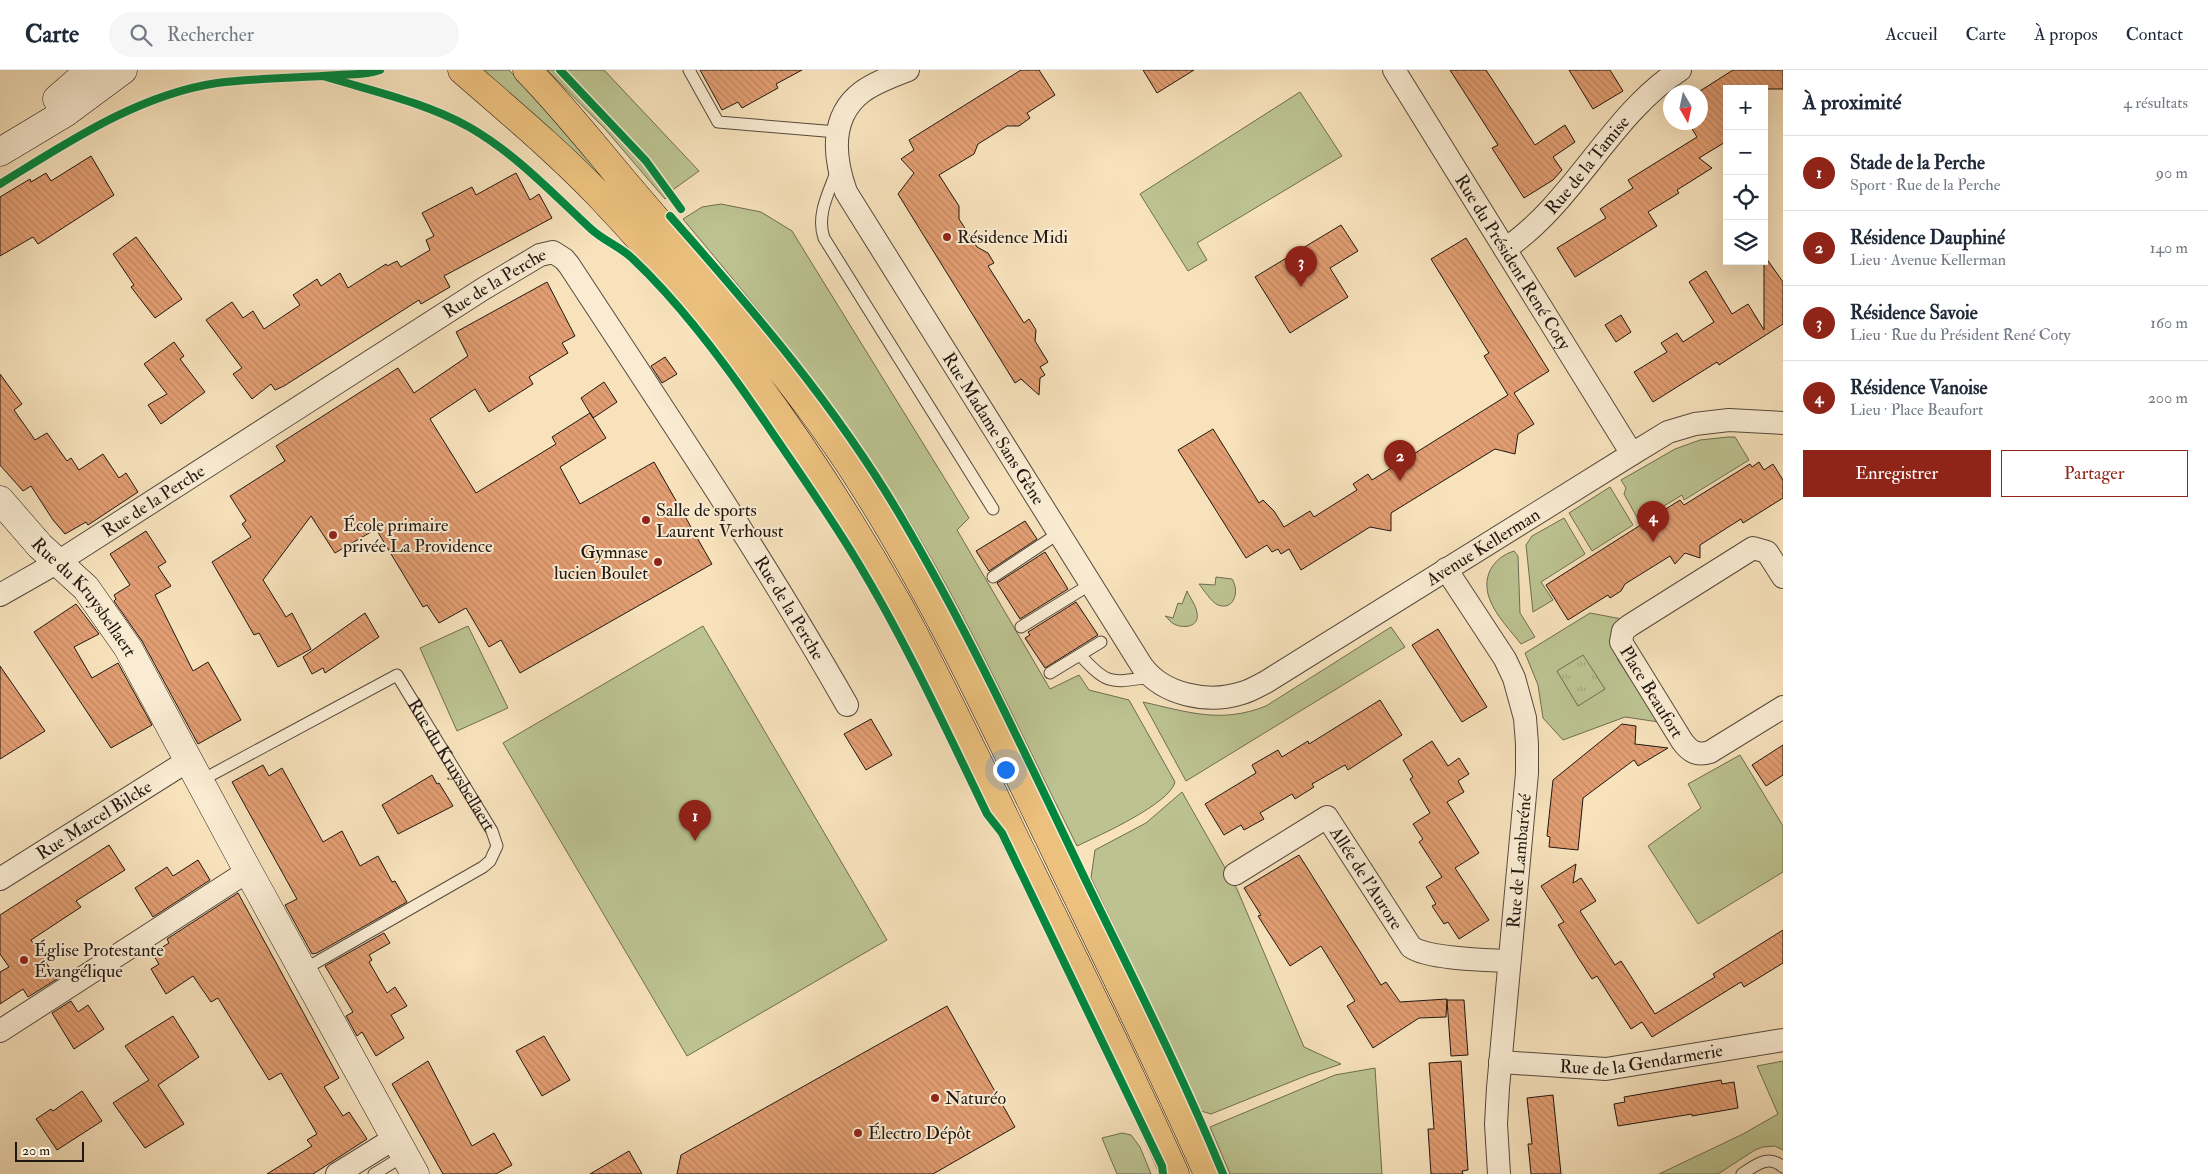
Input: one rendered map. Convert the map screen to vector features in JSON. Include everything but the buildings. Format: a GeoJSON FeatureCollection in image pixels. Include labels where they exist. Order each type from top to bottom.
{"type":"FeatureCollection","features":[{"type":"Feature","properties":{"kind":"main road"},"geometry":{"type":"LineString","coordinates":[[462,70],[582,178],[673,280],[748,373],[847,519],[900,607],[936,676],[1175,1174]]}},
{"type":"Feature","properties":{"kind":"main road"},"geometry":{"type":"LineString","coordinates":[[527,70],[578,125],[616,174],[783,371],[846,460],[892,531],[961,656],[1167,1083],[1208,1174]]}},
{"type":"Feature","properties":{"kind":"street"},"geometry":{"type":"LineString","coordinates":[[0,151],[90,70]]}},
{"type":"Feature","properties":{"kind":"street"},"geometry":{"type":"LineString","coordinates":[[0,151],[65,113],[123,70]]}},
{"type":"Feature","properties":{"kind":"street","name":"Rue du Président René Coty"},"geometry":{"type":"LineString","coordinates":[[1394,70],[1632,454]]}},
{"type":"Feature","properties":{"kind":"street"},"geometry":{"type":"LineString","coordinates":[[837,132],[844,113],[856,97],[893,73]]}},
{"type":"Feature","properties":{"kind":"street","name":"Rue de la Tamise"},"geometry":{"type":"LineString","coordinates":[[1505,249],[1536,225],[1639,104],[1669,73]]}},
{"type":"Feature","properties":{"kind":"street","name":"Rue Madame Sans Gêne"},"geometry":{"type":"LineString","coordinates":[[837,132],[838,166],[852,203],[1142,666],[1152,677],[1168,688],[1192,695]]}},
{"type":"Feature","properties":{"kind":"street","name":"Rue de la Perche"},"geometry":{"type":"LineString","coordinates":[[58,562],[483,289],[540,255],[553,252],[564,259],[569,265],[690,449],[790,606],[847,706]]}},
{"type":"Feature","properties":{"kind":"street","name":"Avenue Kellerman"},"geometry":{"type":"LineString","coordinates":[[1192,695],[1229,696],[1254,688],[1668,432],[1695,424],[1735,420],[1783,423]]}},
{"type":"Feature","properties":{"kind":"street","name":"Rue du Kruysbellaert"},"geometry":{"type":"LineString","coordinates":[[0,500],[40,546],[86,588],[128,648],[405,1156]]}},
{"type":"Feature","properties":{"kind":"street","name":"Place Beaufort"},"geometry":{"type":"LineString","coordinates":[[1783,577],[1767,552],[1763,549],[1753,548],[1629,626],[1621,636],[1623,648],[1682,741],[1691,752],[1698,754],[1710,752],[1783,707]]}},
{"type":"Feature","properties":{"kind":"street"},"geometry":{"type":"LineString","coordinates":[[0,595],[58,562]]}},
{"type":"Feature","properties":{"kind":"street","name":"Rue de Lambaréné"},"geometry":{"type":"LineString","coordinates":[[1446,570],[1505,659],[1514,678],[1524,718],[1527,744],[1527,773],[1500,1062],[1496,1124],[1499,1174]]}},
{"type":"Feature","properties":{"kind":"street","name":"Rue Marcel Bilcke"},"geometry":{"type":"LineString","coordinates":[[0,879],[195,771]]}},
{"type":"Feature","properties":{"kind":"street","name":"Allée de l'Aurore"},"geometry":{"type":"LineString","coordinates":[[1235,874],[1327,817],[1411,947],[1416,951],[1510,961]]}},
{"type":"Feature","properties":{"kind":"street"},"geometry":{"type":"LineString","coordinates":[[0,1031],[248,871]]}},
{"type":"Feature","properties":{"kind":"street","name":"Rue de la Gendarmerie"},"geometry":{"type":"LineString","coordinates":[[1500,1062],[1606,1069],[1783,1040]]}},
{"type":"Feature","properties":{"kind":"street"},"geometry":{"type":"LineString","coordinates":[[337,1174],[405,1156]]}},
{"type":"Feature","properties":{"kind":"lane"},"geometry":{"type":"LineString","coordinates":[[690,70],[718,122],[837,132]]}},
{"type":"Feature","properties":{"kind":"lane"},"geometry":{"type":"LineString","coordinates":[[838,166],[822,212],[821,230],[824,238],[993,509]]}},
{"type":"Feature","properties":{"kind":"lane"},"geometry":{"type":"LineString","coordinates":[[993,577],[1059,533]]}},
{"type":"Feature","properties":{"kind":"lane"},"geometry":{"type":"LineString","coordinates":[[1021,628],[1091,584]]}},
{"type":"Feature","properties":{"kind":"lane"},"geometry":{"type":"LineString","coordinates":[[1050,673],[1102,642]]}},
{"type":"Feature","properties":{"kind":"lane"},"geometry":{"type":"LineString","coordinates":[[1080,655],[1098,675],[1106,679],[1152,677]]}},
{"type":"Feature","properties":{"kind":"lane","name":"Rue du Kruysbellaert"},"geometry":{"type":"LineString","coordinates":[[195,771],[397,676],[492,831],[497,846],[490,861],[483,867],[303,970]]}},
{"type":"Feature","properties":{"kind":"lane"},"geometry":{"type":"LineString","coordinates":[[374,1174],[405,1156]]}},
{"type":"Feature","properties":{"kind":"lane"},"geometry":{"type":"LineString","coordinates":[[1742,1174],[1769,1160],[1776,1161],[1783,1167]]}},
{"type":"Feature","properties":{"kind":"green space"},"geometry":{"type":"Polygon","coordinates":[[[481,70],[509,70],[624,193],[615,202],[481,70]]]}},
{"type":"Feature","properties":{"kind":"green space"},"geometry":{"type":"Polygon","coordinates":[[[547,70],[604,70],[699,171],[674,189],[665,199],[605,129],[547,70]]]}},
{"type":"Feature","properties":{"kind":"green space"},"geometry":{"type":"Polygon","coordinates":[[[1300,92],[1342,156],[1197,243],[1207,260],[1188,271],[1140,194],[1300,92]]]}},
{"type":"Feature","properties":{"kind":"green space"},"geometry":{"type":"Polygon","coordinates":[[[721,204],[761,212],[792,231],[969,518],[957,530],[1050,689],[1079,675],[1089,690],[1129,700],[1175,782],[1170,791],[1161,800],[1132,819],[1077,846],[961,614],[911,523],[837,411],[683,219],[702,207],[721,204]]]}},
{"type":"Feature","properties":{"kind":"green space"},"geometry":{"type":"Polygon","coordinates":[[[1735,437],[1749,460],[1684,500],[1682,495],[1639,521],[1624,494],[1626,488],[1621,480],[1675,449],[1700,440],[1735,437]]]}},
{"type":"Feature","properties":{"kind":"green space"},"geometry":{"type":"Polygon","coordinates":[[[1610,487],[1633,525],[1592,551],[1569,513],[1610,487]]]}},
{"type":"Feature","properties":{"kind":"green space"},"geometry":{"type":"Polygon","coordinates":[[[1564,518],[1585,554],[1541,582],[1553,600],[1533,612],[1526,545],[1532,536],[1564,518]]]}},
{"type":"Feature","properties":{"kind":"green space"},"geometry":{"type":"Polygon","coordinates":[[[1514,551],[1518,556],[1520,613],[1535,637],[1521,644],[1496,612],[1490,600],[1487,584],[1490,570],[1494,564],[1506,554],[1514,551]]]}},
{"type":"Feature","properties":{"kind":"green space"},"geometry":{"type":"Polygon","coordinates":[[[1216,577],[1232,579],[1235,594],[1232,603],[1224,606],[1218,605],[1210,599],[1199,584],[1215,585],[1216,577]]]}},
{"type":"Feature","properties":{"kind":"green space"},"geometry":{"type":"Polygon","coordinates":[[[1187,591],[1195,607],[1197,618],[1190,626],[1178,626],[1165,616],[1173,618],[1178,603],[1182,604],[1187,591]]]}},
{"type":"Feature","properties":{"kind":"green space"},"geometry":{"type":"Polygon","coordinates":[[[1590,613],[1622,619],[1615,649],[1618,660],[1659,722],[1625,717],[1563,740],[1543,718],[1538,685],[1525,653],[1590,613]]]}},
{"type":"Feature","properties":{"kind":"green space"},"geometry":{"type":"Polygon","coordinates":[[[468,626],[508,708],[457,731],[420,648],[468,626]]]}},
{"type":"Feature","properties":{"kind":"green space"},"geometry":{"type":"Polygon","coordinates":[[[703,626],[887,940],[687,1056],[503,743],[703,626]]]}},
{"type":"Feature","properties":{"kind":"green space"},"geometry":{"type":"Polygon","coordinates":[[[1391,627],[1405,647],[1186,781],[1143,702],[1204,714],[1219,715],[1250,711],[1266,706],[1391,627]]]}},
{"type":"Feature","properties":{"kind":"green space"},"geometry":{"type":"Polygon","coordinates":[[[1583,655],[1605,689],[1578,706],[1557,671],[1583,655]]]}},
{"type":"Feature","properties":{"kind":"green space"},"geometry":{"type":"Polygon","coordinates":[[[1740,755],[1783,826],[1783,872],[1698,924],[1648,846],[1701,808],[1688,784],[1740,755]]]}},
{"type":"Feature","properties":{"kind":"green space"},"geometry":{"type":"Polygon","coordinates":[[[1182,792],[1237,889],[1304,1047],[1341,1064],[1308,1075],[1211,1114],[1201,1111],[1091,878],[1095,850],[1146,823],[1182,792]]]}},
{"type":"Feature","properties":{"kind":"green space"},"geometry":{"type":"Polygon","coordinates":[[[1783,1061],[1783,1150],[1775,1146],[1763,1147],[1755,1150],[1718,1174],[1659,1174],[1743,1134],[1778,1114],[1757,1066],[1783,1061]]]}},
{"type":"Feature","properties":{"kind":"green space"},"geometry":{"type":"Polygon","coordinates":[[[1375,1068],[1382,1174],[1230,1174],[1210,1127],[1335,1075],[1375,1068]]]}},
{"type":"Feature","properties":{"kind":"green space"},"geometry":{"type":"Polygon","coordinates":[[[1122,1133],[1131,1135],[1140,1147],[1151,1174],[1117,1174],[1102,1138],[1122,1133]]]}},
{"type":"Feature","properties":{"kind":"cycle path"},"geometry":{"type":"LineString","coordinates":[[0,184],[77,137],[131,109],[187,89],[232,81],[359,74],[380,70]]}},
{"type":"Feature","properties":{"kind":"cycle path"},"geometry":{"type":"LineString","coordinates":[[560,70],[646,161],[681,209]]}},
{"type":"Feature","properties":{"kind":"cycle path"},"geometry":{"type":"LineString","coordinates":[[323,76],[398,98],[452,118],[502,149],[596,233],[633,259],[670,297],[706,340],[754,406],[825,511],[857,561],[892,623],[987,814],[1002,833],[1162,1166],[1163,1174]]}},
{"type":"Feature","properties":{"kind":"cycle path"},"geometry":{"type":"LineString","coordinates":[[670,216],[793,361],[850,437],[901,517],[951,606],[997,697],[1157,1026],[1223,1174]]}},
{"type":"Feature","properties":{"kind":"place","name":"Résidence Midi"},"geometry":{"type":"Point","coordinates":[947,237]}},
{"type":"Feature","properties":{"kind":"place","name":"Résidence Savoie"},"geometry":{"type":"Point","coordinates":[1301,287]}},
{"type":"Feature","properties":{"kind":"place","name":"Résidence Dauphiné"},"geometry":{"type":"Point","coordinates":[1400,481]}},
{"type":"Feature","properties":{"kind":"place","name":"Salle de sports Laurent Verhoust"},"geometry":{"type":"Point","coordinates":[646,520]}},
{"type":"Feature","properties":{"kind":"place","name":"École primaire privée La Providence"},"geometry":{"type":"Point","coordinates":[333,535]}},
{"type":"Feature","properties":{"kind":"place","name":"Résidence Vanoise"},"geometry":{"type":"Point","coordinates":[1653,542]}},
{"type":"Feature","properties":{"kind":"place","name":"Gymnase lucien Boulet"},"geometry":{"type":"Point","coordinates":[658,562]}},
{"type":"Feature","properties":{"kind":"place","name":"Stade de la Perche"},"geometry":{"type":"Point","coordinates":[695,841]}},
{"type":"Feature","properties":{"kind":"place","name":"Église Protestante Évangélique"},"geometry":{"type":"Point","coordinates":[24,960]}},
{"type":"Feature","properties":{"kind":"place","name":"Naturéo"},"geometry":{"type":"Point","coordinates":[935,1098]}},
{"type":"Feature","properties":{"kind":"place","name":"Électro Dépôt"},"geometry":{"type":"Point","coordinates":[858,1133]}}]}
